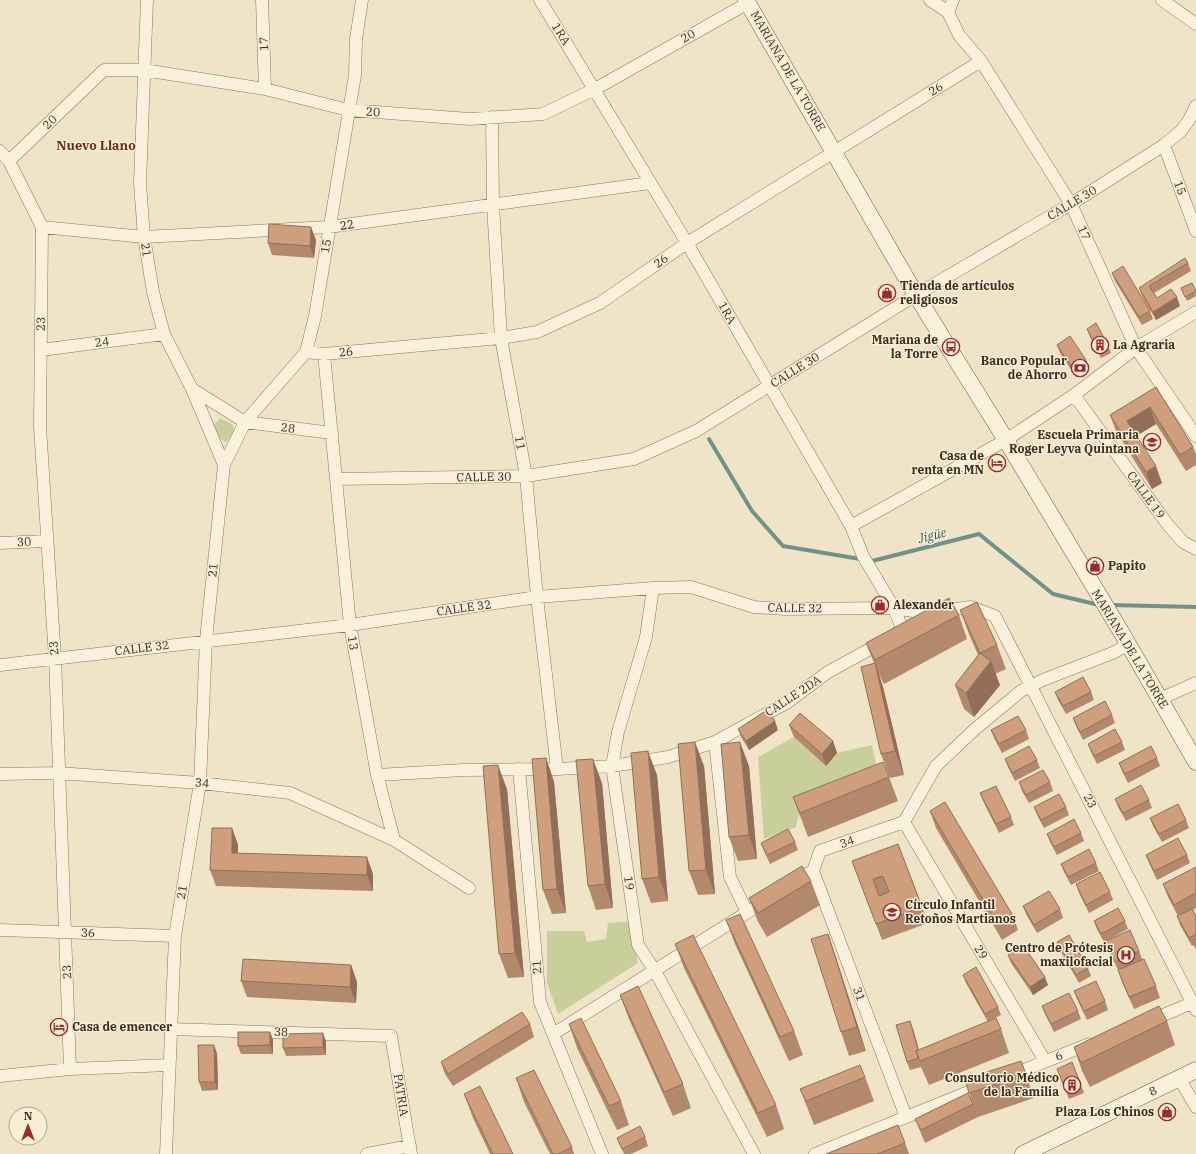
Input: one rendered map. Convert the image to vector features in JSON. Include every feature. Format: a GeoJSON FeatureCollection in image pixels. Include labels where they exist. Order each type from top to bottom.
{"type":"FeatureCollection","features":[{"type":"Feature","properties":{"kind":"street","name":"21"},"geometry":{"type":"LineString","coordinates":[[147,0],[140,183],[144,237],[153,292],[164,334],[192,389],[224,465],[206,640],[200,783],[175,936],[170,1028],[166,1154]]}},
{"type":"Feature","properties":{"kind":"street","name":"17"},"geometry":{"type":"LineString","coordinates":[[262,0],[265,89]]}},
{"type":"Feature","properties":{"kind":"street","name":"15"},"geometry":{"type":"LineString","coordinates":[[224,465],[245,422],[306,352],[315,316],[355,75],[356,39],[362,0]]}},
{"type":"Feature","properties":{"kind":"street","name":"1RA"},"geometry":{"type":"LineString","coordinates":[[540,0],[595,89],[770,385],[851,526],[866,561],[894,608],[903,631]]}},
{"type":"Feature","properties":{"kind":"street"},"geometry":{"type":"LineString","coordinates":[[930,0],[948,12],[953,0]]}},
{"type":"Feature","properties":{"kind":"street"},"geometry":{"type":"LineString","coordinates":[[1162,0],[1196,24]]}},
{"type":"Feature","properties":{"kind":"street","name":"20"},"geometry":{"type":"LineString","coordinates":[[9,161],[104,70],[144,70],[265,89],[348,110],[470,119],[492,116],[543,114],[595,89],[747,1]]}},
{"type":"Feature","properties":{"kind":"street","name":"MARIANA DE LA TORRE"},"geometry":{"type":"LineString","coordinates":[[747,1],[916,295],[1006,440],[1128,644],[1196,762]]}},
{"type":"Feature","properties":{"kind":"street","name":"17"},"geometry":{"type":"LineString","coordinates":[[948,12],[959,35],[981,61],[1071,204],[1136,348],[1196,436]]}},
{"type":"Feature","properties":{"kind":"street","name":"26"},"geometry":{"type":"LineString","coordinates":[[306,352],[324,354],[501,338],[537,332],[600,303],[687,243],[981,61]]}},
{"type":"Feature","properties":{"kind":"street","name":"CALLE 30"},"geometry":{"type":"LineString","coordinates":[[336,479],[526,476],[634,459],[696,431],[916,295],[1071,204],[1164,145],[1181,131],[1189,120],[1196,106]]}},
{"type":"Feature","properties":{"kind":"street","name":"11"},"geometry":{"type":"LineString","coordinates":[[492,116],[493,205],[501,338],[526,476],[537,597],[557,770]]}},
{"type":"Feature","properties":{"kind":"street","name":"15"},"geometry":{"type":"LineString","coordinates":[[1164,145],[1196,231]]}},
{"type":"Feature","properties":{"kind":"street"},"geometry":{"type":"LineString","coordinates":[[0,151],[9,161],[42,227]]}},
{"type":"Feature","properties":{"kind":"street","name":"22"},"geometry":{"type":"LineString","coordinates":[[42,227],[144,237],[329,227],[650,183]]}},
{"type":"Feature","properties":{"kind":"street","name":"23"},"geometry":{"type":"LineString","coordinates":[[42,227],[40,427],[55,658],[70,1069]]}},
{"type":"Feature","properties":{"kind":"street"},"geometry":{"type":"LineString","coordinates":[[851,526],[1006,440],[1074,395],[1136,348],[1196,312]]}},
{"type":"Feature","properties":{"kind":"street","name":"24"},"geometry":{"type":"LineString","coordinates":[[40,350],[164,334]]}},
{"type":"Feature","properties":{"kind":"street","name":"13"},"geometry":{"type":"LineString","coordinates":[[324,354],[350,625],[377,775],[394,840]]}},
{"type":"Feature","properties":{"kind":"street"},"geometry":{"type":"LineString","coordinates":[[192,389],[245,422]]}},
{"type":"Feature","properties":{"kind":"street","name":"CALLE 19"},"geometry":{"type":"LineString","coordinates":[[1074,395],[1168,525],[1183,542],[1196,549]]}},
{"type":"Feature","properties":{"kind":"street","name":"28"},"geometry":{"type":"LineString","coordinates":[[245,422],[332,433]]}},
{"type":"Feature","properties":{"kind":"street","name":"30"},"geometry":{"type":"LineString","coordinates":[[0,543],[47,541]]}},
{"type":"Feature","properties":{"kind":"street","name":"CALLE 32"},"geometry":{"type":"LineString","coordinates":[[0,664],[350,625],[537,597],[653,588],[691,587],[754,606],[769,608],[894,608],[926,613]]}},
{"type":"Feature","properties":{"kind":"street","name":"19"},"geometry":{"type":"LineString","coordinates":[[653,588],[646,637],[618,732],[612,766],[638,944],[754,1154]]}},
{"type":"Feature","properties":{"kind":"street","name":"23"},"geometry":{"type":"LineString","coordinates":[[971,606],[995,616],[1032,686],[1194,1007]]}},
{"type":"Feature","properties":{"kind":"street","name":"CALLE 2DA"},"geometry":{"type":"LineString","coordinates":[[377,775],[463,770],[557,770],[612,766],[668,757],[715,742],[788,702],[828,672],[903,631],[926,613],[971,606]]}},
{"type":"Feature","properties":{"kind":"street"},"geometry":{"type":"LineString","coordinates":[[904,822],[936,766],[974,730],[1021,691],[1115,652],[1128,644]]}},
{"type":"Feature","properties":{"kind":"street"},"geometry":{"type":"LineString","coordinates":[[1160,699],[1196,683]]}},
{"type":"Feature","properties":{"kind":"street"},"geometry":{"type":"LineString","coordinates":[[715,742],[730,877],[747,912]]}},
{"type":"Feature","properties":{"kind":"street","name":"21"},"geometry":{"type":"LineString","coordinates":[[518,769],[540,1002],[602,1154]]}},
{"type":"Feature","properties":{"kind":"street","name":"34"},"geometry":{"type":"LineString","coordinates":[[0,774],[58,773],[200,783],[290,793],[394,840]]}},
{"type":"Feature","properties":{"kind":"street","name":"34"},"geometry":{"type":"LineString","coordinates":[[813,871],[820,851],[904,822]]}},
{"type":"Feature","properties":{"kind":"street","name":"29"},"geometry":{"type":"LineString","coordinates":[[904,822],[1045,1061]]}},
{"type":"Feature","properties":{"kind":"street"},"geometry":{"type":"LineString","coordinates":[[394,840],[469,888]]}},
{"type":"Feature","properties":{"kind":"street"},"geometry":{"type":"LineString","coordinates":[[553,1034],[813,871]]}},
{"type":"Feature","properties":{"kind":"street","name":"31"},"geometry":{"type":"LineString","coordinates":[[813,871],[906,1117]]}},
{"type":"Feature","properties":{"kind":"street","name":"36"},"geometry":{"type":"LineString","coordinates":[[0,930],[175,936]]}},
{"type":"Feature","properties":{"kind":"street"},"geometry":{"type":"LineString","coordinates":[[1136,1027],[1194,1007]]}},
{"type":"Feature","properties":{"kind":"street","name":"38"},"geometry":{"type":"LineString","coordinates":[[170,1028],[391,1036]]}},
{"type":"Feature","properties":{"kind":"street","name":"PATRIA"},"geometry":{"type":"LineString","coordinates":[[391,1036],[411,1150]]}},
{"type":"Feature","properties":{"kind":"street","name":"6"},"geometry":{"type":"LineString","coordinates":[[815,1154],[1045,1061],[1101,1040]]}},
{"type":"Feature","properties":{"kind":"street"},"geometry":{"type":"LineString","coordinates":[[0,1076],[70,1069],[169,1065]]}},
{"type":"Feature","properties":{"kind":"street","name":"8"},"geometry":{"type":"LineString","coordinates":[[1023,1154],[1196,1070]]}},
{"type":"Feature","properties":{"kind":"street"},"geometry":{"type":"LineString","coordinates":[[1179,1078],[1196,1106]]}},
{"type":"Feature","properties":{"kind":"street"},"geometry":{"type":"LineString","coordinates":[[367,1154],[411,1150]]}},
{"type":"Feature","properties":{"kind":"green space"},"geometry":{"type":"Polygon","coordinates":[[[220,418],[232,424],[236,433],[226,442],[215,436],[213,426],[220,418]]]}},
{"type":"Feature","properties":{"kind":"green space"},"geometry":{"type":"Polygon","coordinates":[[[794,737],[826,766],[837,753],[872,745],[880,781],[798,816],[796,827],[764,839],[758,757],[794,737]]]}},
{"type":"Feature","properties":{"kind":"green space"},"geometry":{"type":"Polygon","coordinates":[[[630,921],[638,963],[558,1014],[547,983],[547,931],[584,931],[587,942],[606,939],[608,923],[630,921]]]}},
{"type":"Feature","properties":{"kind":"building"},"geometry":{"type":"Polygon","coordinates":[[[269,224],[311,227],[310,246],[268,243],[269,224]]]}},
{"type":"Feature","properties":{"kind":"building"},"geometry":{"type":"Polygon","coordinates":[[[1185,258],[1188,263],[1149,286],[1157,298],[1171,289],[1177,297],[1153,312],[1139,288],[1185,258]]]}},
{"type":"Feature","properties":{"kind":"building"},"geometry":{"type":"Polygon","coordinates":[[[1123,266],[1150,311],[1139,317],[1112,273],[1123,266]]]}},
{"type":"Feature","properties":{"kind":"building"},"geometry":{"type":"Polygon","coordinates":[[[1192,283],[1196,291],[1185,297],[1181,288],[1192,283]]]}},
{"type":"Feature","properties":{"kind":"building"},"geometry":{"type":"Polygon","coordinates":[[[1096,323],[1108,345],[1098,350],[1087,329],[1096,323]]]}},
{"type":"Feature","properties":{"kind":"building"},"geometry":{"type":"Polygon","coordinates":[[[1070,336],[1086,360],[1073,369],[1057,345],[1070,336]]]}},
{"type":"Feature","properties":{"kind":"building"},"geometry":{"type":"Polygon","coordinates":[[[1156,387],[1193,447],[1180,455],[1150,407],[1127,421],[1156,466],[1146,472],[1110,415],[1156,387]]]}},
{"type":"Feature","properties":{"kind":"building"},"geometry":{"type":"Polygon","coordinates":[[[949,598],[959,615],[875,660],[866,643],[949,598]]]}},
{"type":"Feature","properties":{"kind":"building"},"geometry":{"type":"Polygon","coordinates":[[[977,602],[997,645],[980,653],[960,610],[977,602]]]}},
{"type":"Feature","properties":{"kind":"building"},"geometry":{"type":"Polygon","coordinates":[[[980,653],[991,661],[966,693],[955,685],[980,653]]]}},
{"type":"Feature","properties":{"kind":"building"},"geometry":{"type":"Polygon","coordinates":[[[875,663],[895,751],[881,754],[861,667],[875,663]]]}},
{"type":"Feature","properties":{"kind":"building"},"geometry":{"type":"Polygon","coordinates":[[[1083,677],[1091,692],[1063,706],[1055,692],[1083,677]]]}},
{"type":"Feature","properties":{"kind":"building"},"geometry":{"type":"Polygon","coordinates":[[[1105,701],[1112,715],[1080,732],[1073,718],[1105,701]]]}},
{"type":"Feature","properties":{"kind":"building"},"geometry":{"type":"Polygon","coordinates":[[[767,710],[775,721],[746,741],[738,729],[767,710]]]}},
{"type":"Feature","properties":{"kind":"building"},"geometry":{"type":"Polygon","coordinates":[[[800,713],[833,741],[822,754],[789,725],[800,713]]]}},
{"type":"Feature","properties":{"kind":"building"},"geometry":{"type":"Polygon","coordinates":[[[1018,716],[1026,730],[999,744],[991,730],[1018,716]]]}},
{"type":"Feature","properties":{"kind":"building"},"geometry":{"type":"Polygon","coordinates":[[[1115,729],[1122,742],[1094,756],[1088,744],[1115,729]]]}},
{"type":"Feature","properties":{"kind":"building"},"geometry":{"type":"Polygon","coordinates":[[[695,742],[706,870],[689,871],[678,744],[695,742]]]}},
{"type":"Feature","properties":{"kind":"building"},"geometry":{"type":"Polygon","coordinates":[[[740,742],[749,835],[729,837],[721,744],[740,742]]]}},
{"type":"Feature","properties":{"kind":"building"},"geometry":{"type":"Polygon","coordinates":[[[1029,746],[1037,760],[1012,773],[1005,759],[1029,746]]]}},
{"type":"Feature","properties":{"kind":"building"},"geometry":{"type":"Polygon","coordinates":[[[1151,746],[1157,758],[1125,774],[1119,763],[1151,746]]]}},
{"type":"Feature","properties":{"kind":"building"},"geometry":{"type":"Polygon","coordinates":[[[648,751],[659,877],[642,879],[631,753],[648,751]]]}},
{"type":"Feature","properties":{"kind":"building"},"geometry":{"type":"Polygon","coordinates":[[[546,758],[557,889],[543,890],[532,759],[546,758]]]}},
{"type":"Feature","properties":{"kind":"building"},"geometry":{"type":"Polygon","coordinates":[[[593,759],[605,884],[588,886],[576,760],[593,759]]]}},
{"type":"Feature","properties":{"kind":"building"},"geometry":{"type":"Polygon","coordinates":[[[883,762],[889,777],[800,813],[793,797],[883,762]]]}},
{"type":"Feature","properties":{"kind":"building"},"geometry":{"type":"Polygon","coordinates":[[[498,765],[515,953],[499,954],[483,766],[498,765]]]}},
{"type":"Feature","properties":{"kind":"building"},"geometry":{"type":"Polygon","coordinates":[[[1043,770],[1050,782],[1026,795],[1019,782],[1043,770]]]}},
{"type":"Feature","properties":{"kind":"building"},"geometry":{"type":"Polygon","coordinates":[[[1141,785],[1149,800],[1123,813],[1115,799],[1141,785]]]}},
{"type":"Feature","properties":{"kind":"building"},"geometry":{"type":"Polygon","coordinates":[[[996,786],[1011,817],[996,824],[980,793],[996,786]]]}},
{"type":"Feature","properties":{"kind":"building"},"geometry":{"type":"Polygon","coordinates":[[[1059,794],[1066,807],[1041,820],[1034,807],[1059,794]]]}},
{"type":"Feature","properties":{"kind":"building"},"geometry":{"type":"Polygon","coordinates":[[[945,802],[1012,914],[997,923],[930,811],[945,802]]]}},
{"type":"Feature","properties":{"kind":"building"},"geometry":{"type":"Polygon","coordinates":[[[1178,804],[1186,820],[1159,834],[1150,818],[1178,804]]]}},
{"type":"Feature","properties":{"kind":"building"},"geometry":{"type":"Polygon","coordinates":[[[1074,819],[1081,833],[1054,847],[1047,834],[1074,819]]]}},
{"type":"Feature","properties":{"kind":"building"},"geometry":{"type":"Polygon","coordinates":[[[212,828],[232,828],[232,853],[367,857],[367,875],[210,870],[212,828]]]}},
{"type":"Feature","properties":{"kind":"building"},"geometry":{"type":"Polygon","coordinates":[[[788,829],[795,842],[767,855],[761,843],[788,829]]]}},
{"type":"Feature","properties":{"kind":"building"},"geometry":{"type":"Polygon","coordinates":[[[1178,838],[1187,855],[1154,871],[1146,855],[1178,838]]]}},
{"type":"Feature","properties":{"kind":"building"},"geometry":{"type":"Polygon","coordinates":[[[898,844],[922,907],[876,924],[852,861],[898,844]],[[883,876],[873,879],[879,896],[889,892],[883,876]]]}},
{"type":"Feature","properties":{"kind":"building"},"geometry":{"type":"Polygon","coordinates":[[[1089,849],[1096,863],[1068,877],[1061,864],[1089,849]]]}},
{"type":"Feature","properties":{"kind":"building"},"geometry":{"type":"Polygon","coordinates":[[[802,866],[811,881],[758,913],[749,898],[802,866]]]}},
{"type":"Feature","properties":{"kind":"building"},"geometry":{"type":"Polygon","coordinates":[[[1196,867],[1196,893],[1174,905],[1163,884],[1196,867]]]}},
{"type":"Feature","properties":{"kind":"building"},"geometry":{"type":"Polygon","coordinates":[[[1100,872],[1110,892],[1086,905],[1076,884],[1100,872]]]}},
{"type":"Feature","properties":{"kind":"building"},"geometry":{"type":"Polygon","coordinates":[[[1049,891],[1060,909],[1034,925],[1023,906],[1049,891]]]}},
{"type":"Feature","properties":{"kind":"building"},"geometry":{"type":"Polygon","coordinates":[[[1118,908],[1125,921],[1101,934],[1094,921],[1118,908]]]}},
{"type":"Feature","properties":{"kind":"building"},"geometry":{"type":"Polygon","coordinates":[[[1192,909],[1196,916],[1196,934],[1189,938],[1177,916],[1192,909]]]}},
{"type":"Feature","properties":{"kind":"building"},"geometry":{"type":"Polygon","coordinates":[[[740,914],[794,1031],[780,1037],[726,920],[740,914]]]}},
{"type":"Feature","properties":{"kind":"building"},"geometry":{"type":"Polygon","coordinates":[[[1130,930],[1139,951],[1115,962],[1106,941],[1130,930]]]}},
{"type":"Feature","properties":{"kind":"building"},"geometry":{"type":"Polygon","coordinates":[[[828,934],[857,1027],[841,1032],[811,939],[828,934]]]}},
{"type":"Feature","properties":{"kind":"building"},"geometry":{"type":"Polygon","coordinates":[[[693,935],[776,1105],[758,1113],[675,944],[693,935]]]}},
{"type":"Feature","properties":{"kind":"building"},"geometry":{"type":"Polygon","coordinates":[[[1069,935],[1088,968],[1076,975],[1057,942],[1069,935]]]}},
{"type":"Feature","properties":{"kind":"building"},"geometry":{"type":"Polygon","coordinates":[[[1196,939],[1196,947],[1193,941],[1196,939]]]}},
{"type":"Feature","properties":{"kind":"building"},"geometry":{"type":"Polygon","coordinates":[[[1023,945],[1045,977],[1030,987],[1008,955],[1023,945]]]}},
{"type":"Feature","properties":{"kind":"building"},"geometry":{"type":"Polygon","coordinates":[[[243,959],[351,965],[350,987],[241,981],[243,959]]]}},
{"type":"Feature","properties":{"kind":"building"},"geometry":{"type":"Polygon","coordinates":[[[1144,959],[1156,986],[1129,997],[1118,970],[1144,959]]]}},
{"type":"Feature","properties":{"kind":"building"},"geometry":{"type":"Polygon","coordinates":[[[976,967],[998,1007],[985,1014],[963,975],[976,967]]]}},
{"type":"Feature","properties":{"kind":"building"},"geometry":{"type":"Polygon","coordinates":[[[1096,981],[1105,1001],[1084,1011],[1074,991],[1096,981]]]}},
{"type":"Feature","properties":{"kind":"building"},"geometry":{"type":"Polygon","coordinates":[[[638,986],[683,1084],[664,1092],[620,995],[638,986]]]}},
{"type":"Feature","properties":{"kind":"building"},"geometry":{"type":"Polygon","coordinates":[[[1069,993],[1078,1011],[1051,1024],[1042,1006],[1069,993]]]}},
{"type":"Feature","properties":{"kind":"building"},"geometry":{"type":"Polygon","coordinates":[[[1159,1006],[1167,1021],[1081,1063],[1074,1047],[1159,1006]]]}},
{"type":"Feature","properties":{"kind":"building"},"geometry":{"type":"Polygon","coordinates":[[[522,1012],[530,1024],[448,1074],[441,1062],[522,1012]]]}},
{"type":"Feature","properties":{"kind":"building"},"geometry":{"type":"Polygon","coordinates":[[[581,1018],[621,1101],[609,1106],[569,1024],[581,1018]]]}},
{"type":"Feature","properties":{"kind":"building"},"geometry":{"type":"Polygon","coordinates":[[[996,1018],[1001,1029],[920,1061],[916,1051],[996,1018]]]}},
{"type":"Feature","properties":{"kind":"building"},"geometry":{"type":"Polygon","coordinates":[[[910,1021],[918,1050],[916,1051],[918,1058],[907,1062],[896,1025],[910,1021]]]}},
{"type":"Feature","properties":{"kind":"building"},"geometry":{"type":"Polygon","coordinates":[[[238,1032],[270,1032],[270,1045],[238,1046],[238,1032]]]}},
{"type":"Feature","properties":{"kind":"building"},"geometry":{"type":"Polygon","coordinates":[[[323,1033],[323,1047],[283,1048],[283,1034],[323,1033]]]}},
{"type":"Feature","properties":{"kind":"building"},"geometry":{"type":"Polygon","coordinates":[[[198,1045],[214,1045],[215,1082],[199,1082],[198,1045]]]}},
{"type":"Feature","properties":{"kind":"building"},"geometry":{"type":"Polygon","coordinates":[[[1021,1061],[1026,1074],[969,1093],[965,1079],[1021,1061]]]}},
{"type":"Feature","properties":{"kind":"building","name":"Consultorio Médico de la Familia"},"geometry":{"type":"Polygon","coordinates":[[[1072,1062],[1081,1085],[1066,1091],[1057,1069],[1072,1062]]]}},
{"type":"Feature","properties":{"kind":"building"},"geometry":{"type":"Polygon","coordinates":[[[860,1065],[865,1077],[806,1101],[800,1089],[860,1065]]]}},
{"type":"Feature","properties":{"kind":"building"},"geometry":{"type":"Polygon","coordinates":[[[534,1070],[572,1147],[558,1154],[553,1154],[516,1078],[534,1070]]]}},
{"type":"Feature","properties":{"kind":"building"},"geometry":{"type":"Polygon","coordinates":[[[480,1086],[513,1154],[493,1154],[464,1094],[480,1086]]]}},
{"type":"Feature","properties":{"kind":"building"},"geometry":{"type":"Polygon","coordinates":[[[968,1093],[973,1104],[921,1130],[915,1119],[968,1093]]]}},
{"type":"Feature","properties":{"kind":"building"},"geometry":{"type":"Polygon","coordinates":[[[898,1125],[905,1143],[877,1154],[826,1154],[898,1125]]]}},
{"type":"Feature","properties":{"kind":"building"},"geometry":{"type":"Polygon","coordinates":[[[640,1126],[645,1137],[622,1149],[617,1138],[640,1126]]]}},
{"type":"Feature","properties":{"kind":"waterway","name":"Jigüe"},"geometry":{"type":"LineString","coordinates":[[709,439],[752,511],[783,546],[872,561],[979,534],[1053,594],[1099,605]]}},
{"type":"Feature","properties":{"kind":"waterway","name":"Jigüe"},"geometry":{"type":"LineString","coordinates":[[1110,605],[1196,607]]}},
{"type":"Feature","properties":{"kind":"place","name":"Tienda de artículos religiosos"},"geometry":{"type":"Point","coordinates":[887,293]}},
{"type":"Feature","properties":{"kind":"place","name":"La Agraria"},"geometry":{"type":"Point","coordinates":[1100,345]}},
{"type":"Feature","properties":{"kind":"place","name":"Mariana de la Torre"},"geometry":{"type":"Point","coordinates":[951,347]}},
{"type":"Feature","properties":{"kind":"place","name":"Banco Popular de Ahorro"},"geometry":{"type":"Point","coordinates":[1080,368]}},
{"type":"Feature","properties":{"kind":"place","name":"Escuela Primaria Roger Leyva Quintana"},"geometry":{"type":"Point","coordinates":[1152,442]}},
{"type":"Feature","properties":{"kind":"place","name":"Casa de renta en MN"},"geometry":{"type":"Point","coordinates":[997,463]}},
{"type":"Feature","properties":{"kind":"place","name":"Papito"},"geometry":{"type":"Point","coordinates":[1095,566]}},
{"type":"Feature","properties":{"kind":"place","name":"Alexander"},"geometry":{"type":"Point","coordinates":[880,605]}},
{"type":"Feature","properties":{"kind":"place","name":"Círculo Infantil Retoños Martianos"},"geometry":{"type":"Point","coordinates":[892,912]}},
{"type":"Feature","properties":{"kind":"place","name":"Centro de Prótesis maxilofacial"},"geometry":{"type":"Point","coordinates":[1126,955]}},
{"type":"Feature","properties":{"kind":"place","name":"Casa de emencer"},"geometry":{"type":"Point","coordinates":[59,1027]}},
{"type":"Feature","properties":{"kind":"place","name":"Consultorio Médico de la Familia"},"geometry":{"type":"Point","coordinates":[1072,1085]}},
{"type":"Feature","properties":{"kind":"place","name":"Plaza Los Chinos"},"geometry":{"type":"Point","coordinates":[1167,1112]}},
{"type":"Feature","properties":{"kind":"district","name":"Nuevo Llano"},"geometry":{"type":"Point","coordinates":[96,145]}}]}
